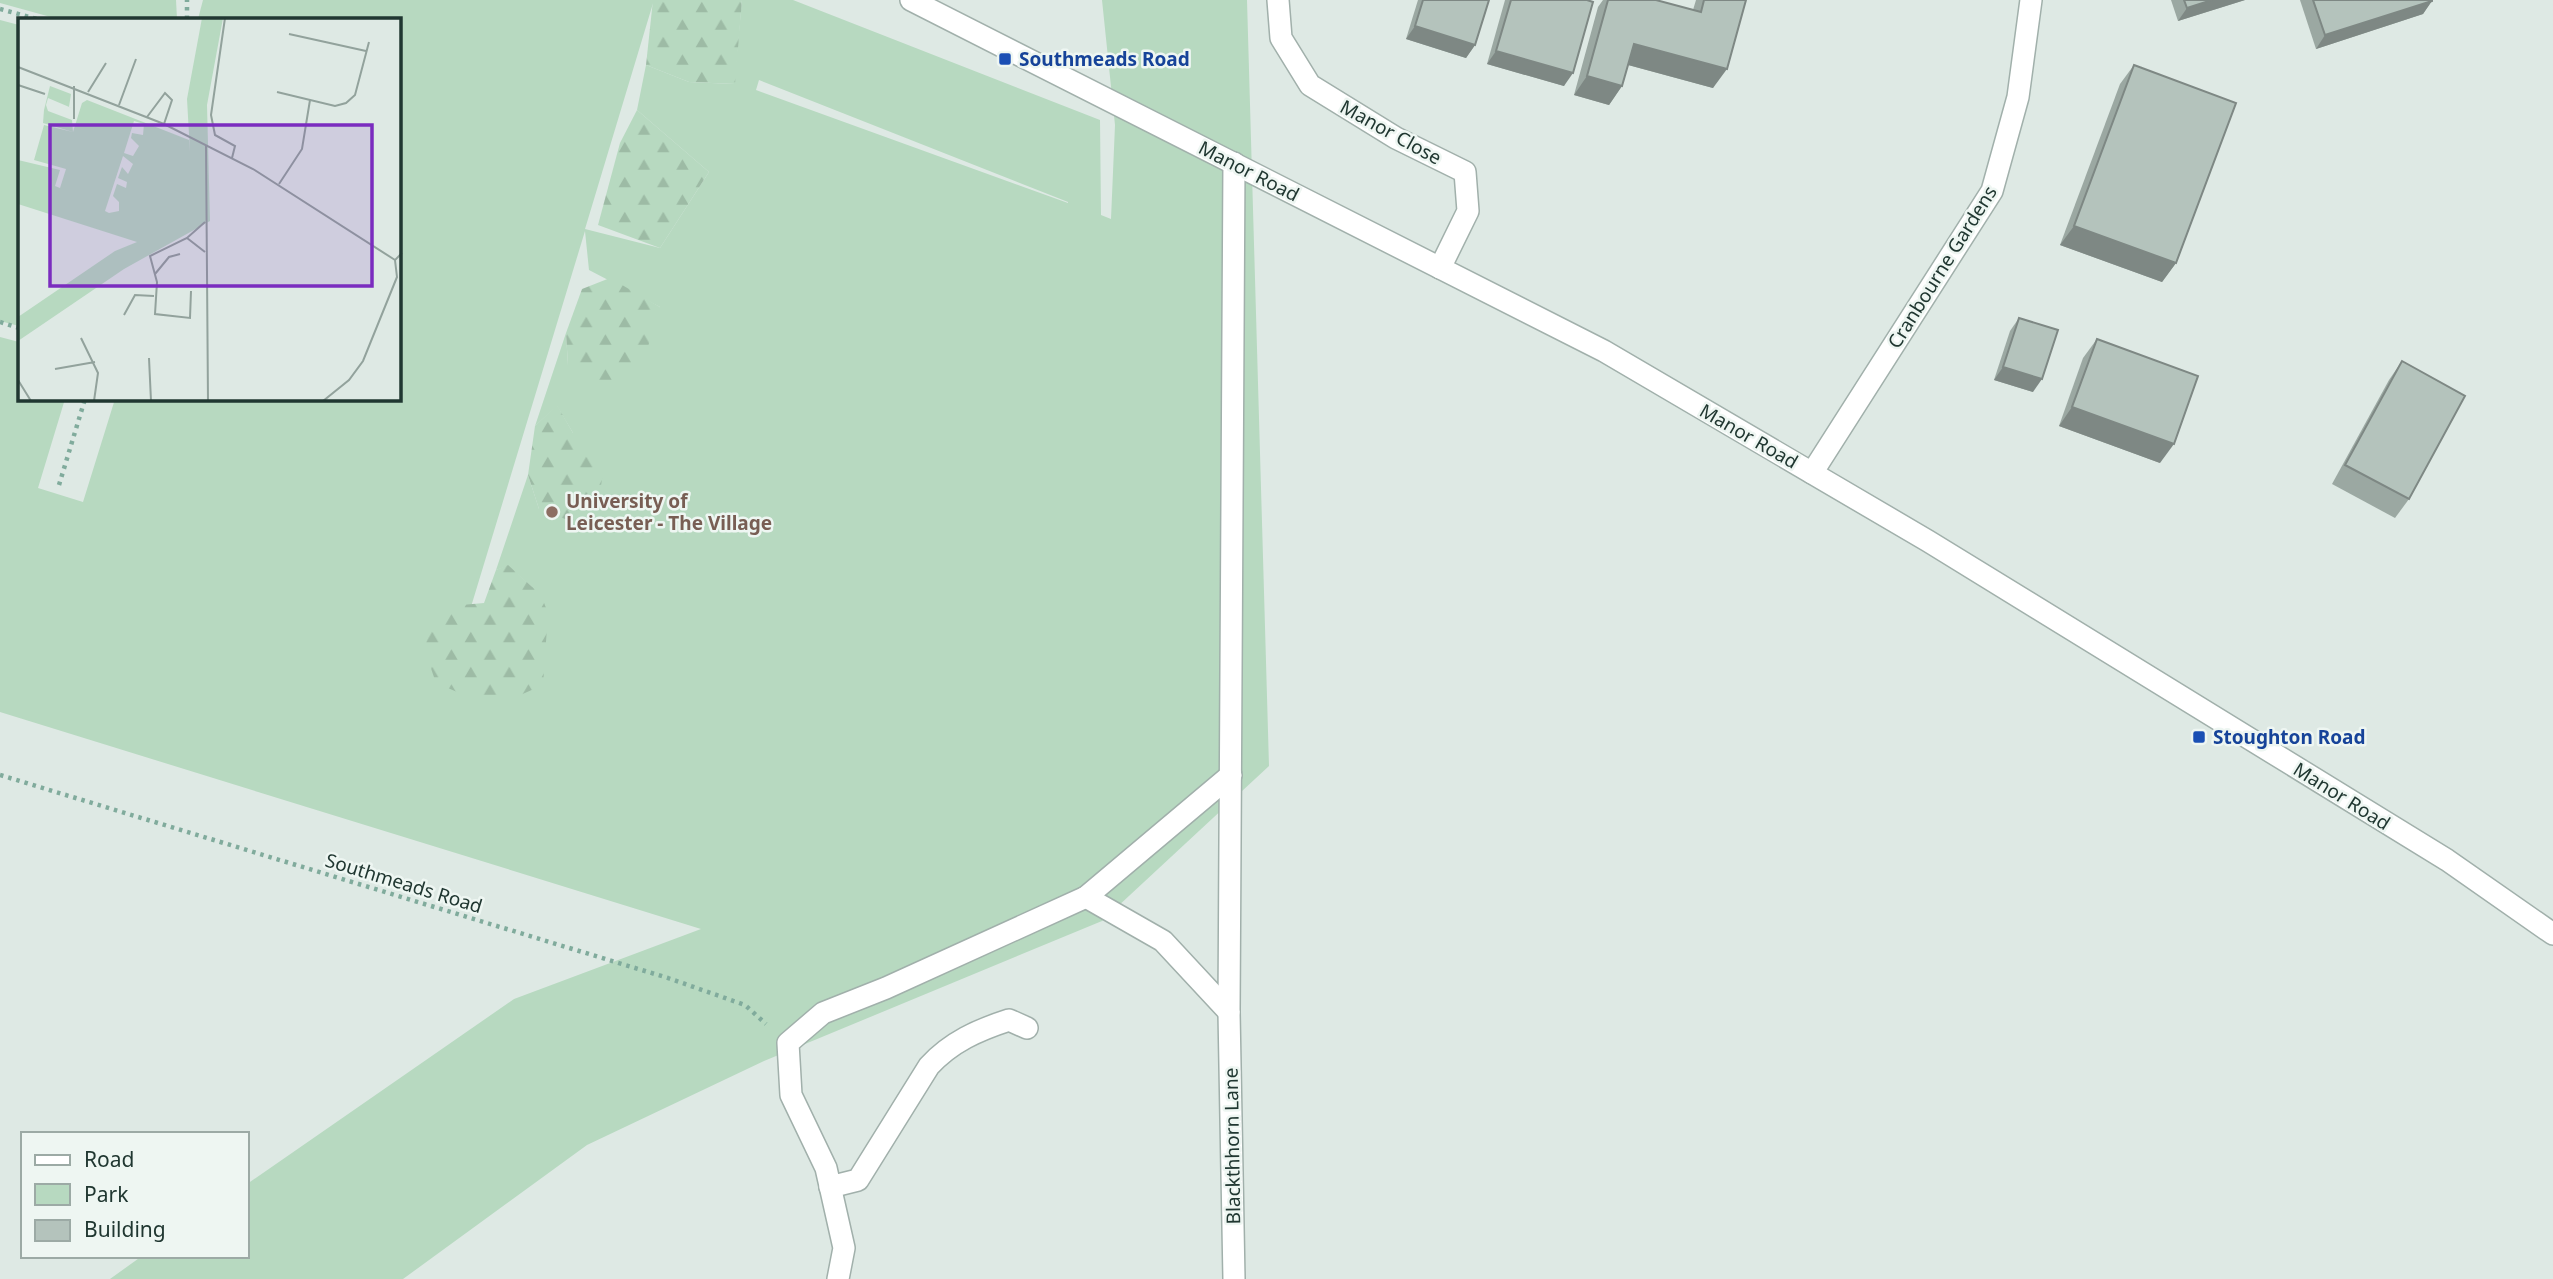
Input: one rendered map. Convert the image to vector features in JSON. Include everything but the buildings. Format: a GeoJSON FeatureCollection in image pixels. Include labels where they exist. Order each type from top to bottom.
{"type":"FeatureCollection","features":[{"type":"Feature","properties":{"kind":"street","name":"Manor Road"},"geometry":{"type":"LineString","coordinates":[[911,0],[1604,351],[1928,541],[2435,853],[2553,934]]}},
{"type":"Feature","properties":{"kind":"street","name":"Manor Close"},"geometry":{"type":"LineString","coordinates":[[1278,0],[1281,38],[1310,85],[1396,138],[1465,172],[1468,211],[1440,268]]}},
{"type":"Feature","properties":{"kind":"street","name":"Cranbourne Gardens"},"geometry":{"type":"LineString","coordinates":[[1812,473],[1992,191],[2018,97],[2031,0]]}},
{"type":"Feature","properties":{"kind":"street","name":"Blackthhorn Lane"},"geometry":{"type":"LineString","coordinates":[[1234,163],[1229,1012],[1234,1279]]}},
{"type":"Feature","properties":{"kind":"street"},"geometry":{"type":"LineString","coordinates":[[838,1279],[844,1248],[826,1168],[791,1095],[788,1042],[823,1013],[886,988],[1086,897],[1231,775]]}},
{"type":"Feature","properties":{"kind":"street"},"geometry":{"type":"LineString","coordinates":[[1086,897],[1163,941],[1229,1012]]}},
{"type":"Feature","properties":{"kind":"street"},"geometry":{"type":"LineString","coordinates":[[831,1187],[858,1180],[929,1066],[941,1053],[963,1038],[1009,1020],[1027,1028]]}},
{"type":"Feature","properties":{"kind":"path"},"geometry":{"type":"LineString","coordinates":[[187,0],[187,18]]}},
{"type":"Feature","properties":{"kind":"path"},"geometry":{"type":"LineString","coordinates":[[0,9],[33,18]]}},
{"type":"Feature","properties":{"kind":"path"},"geometry":{"type":"LineString","coordinates":[[0,322],[18,328]]}},
{"type":"Feature","properties":{"kind":"path"},"geometry":{"type":"LineString","coordinates":[[59,485],[84,401]]}},
{"type":"Feature","properties":{"kind":"path","name":"Southmeads Road"},"geometry":{"type":"LineString","coordinates":[[0,775],[668,978],[745,1005],[788,1042]]}},
{"type":"Feature","properties":{"kind":"green space"},"geometry":{"type":"Polygon","coordinates":[[[0,0],[176,0],[177,18],[54,18],[0,3],[0,0]]]}},
{"type":"Feature","properties":{"kind":"green space","name":"University of Leicester - The Village"},"geometry":{"type":"Polygon","coordinates":[[[203,0],[654,0],[585,229],[660,248],[709,172],[637,110],[646,65],[689,82],[734,84],[742,0],[793,0],[1100,120],[1101,215],[1111,219],[1115,125],[1102,0],[1247,0],[1269,766],[1102,921],[764,1061],[587,1145],[403,1279],[110,1279],[139,1258],[248,1258],[248,1183],[514,999],[701,929],[0,712],[0,337],[18,342],[18,401],[64,401],[38,488],[83,502],[114,401],[401,401],[401,18],[198,18],[203,0]],[[759,80],[756,90],[1068,202],[759,80]],[[585,231],[467,620],[532,587],[508,566],[496,570],[528,475],[539,509],[573,433],[557,406],[535,426],[566,333],[568,365],[660,307],[589,270],[585,231]]]}},
{"type":"Feature","properties":{"kind":"green space"},"geometry":{"type":"Polygon","coordinates":[[[653,0],[742,0],[735,84],[689,82],[646,65],[653,0]]]}},
{"type":"Feature","properties":{"kind":"green space"},"geometry":{"type":"Polygon","coordinates":[[[0,20],[18,25],[18,326],[0,321],[0,20]]]}},
{"type":"Feature","properties":{"kind":"green space"},"geometry":{"type":"Polygon","coordinates":[[[637,110],[709,172],[660,248],[598,225],[620,143],[637,110]]]}},
{"type":"Feature","properties":{"kind":"green space"},"geometry":{"type":"Polygon","coordinates":[[[610,278],[660,307],[640,373],[614,393],[568,365],[566,333],[582,289],[610,278]]]}},
{"type":"Feature","properties":{"kind":"green space"},"geometry":{"type":"Polygon","coordinates":[[[557,405],[573,433],[606,455],[598,504],[573,522],[539,509],[528,475],[535,426],[557,405]]]}},
{"type":"Feature","properties":{"kind":"green space"},"geometry":{"type":"Polygon","coordinates":[[[508,565],[541,595],[548,613],[543,685],[509,700],[469,697],[436,683],[424,648],[439,607],[484,603],[496,570],[508,565]]]}},
{"type":"Feature","properties":{"kind":"place","name":"Southmeads Road"},"geometry":{"type":"Point","coordinates":[1005,59]}},
{"type":"Feature","properties":{"kind":"place","name":"University of Leicester - The Village"},"geometry":{"type":"Point","coordinates":[552,512]}},
{"type":"Feature","properties":{"kind":"place","name":"Stoughton Road"},"geometry":{"type":"Point","coordinates":[2199,737]}}]}
